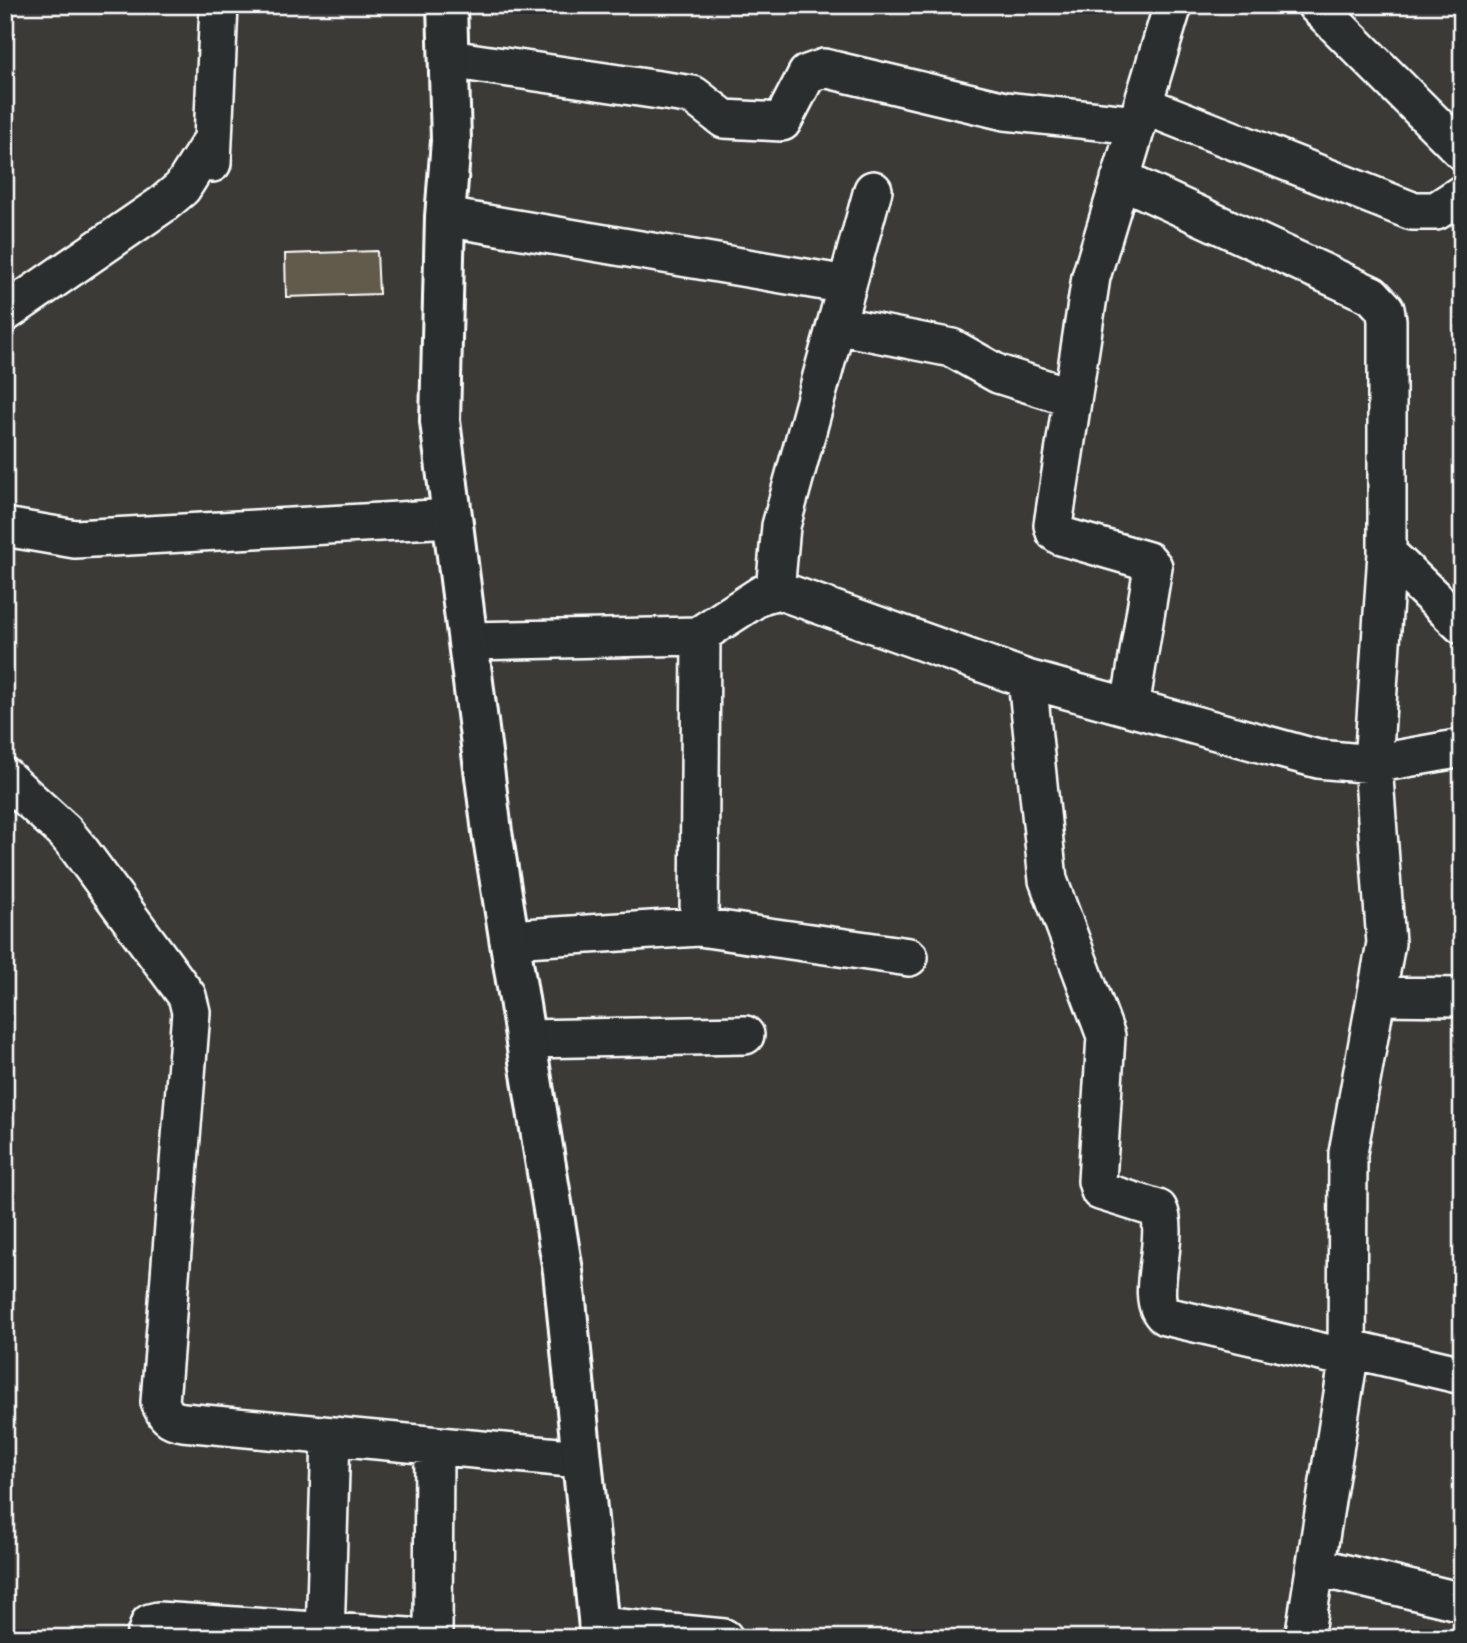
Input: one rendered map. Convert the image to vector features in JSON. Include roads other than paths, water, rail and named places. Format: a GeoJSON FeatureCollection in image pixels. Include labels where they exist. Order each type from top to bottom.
{"type":"FeatureCollection","features":[{"type":"Feature","properties":{"kind":"street"},"geometry":{"type":"LineString","coordinates":[[5,313],[163,204],[182,188],[212,155],[219,5]]}},
{"type":"Feature","properties":{"kind":"street"},"geometry":{"type":"LineString","coordinates":[[447,5],[451,141],[445,217],[440,421],[509,939],[563,1271],[599,1632],[724,1638]]}},
{"type":"Feature","properties":{"kind":"street"},"geometry":{"type":"LineString","coordinates":[[1130,707],[1153,567],[1148,561],[1055,532],[1053,525],[1091,277],[1173,5]]}},
{"type":"Feature","properties":{"kind":"street"},"geometry":{"type":"LineString","coordinates":[[1316,5],[1462,151]]}},
{"type":"Feature","properties":{"kind":"street"},"geometry":{"type":"LineString","coordinates":[[449,59],[692,95],[717,116],[730,121],[782,122],[807,74],[824,68],[1005,111],[1140,115],[1412,211],[1436,211],[1462,194]]}},
{"type":"Feature","properties":{"kind":"street"},"geometry":{"type":"LineString","coordinates":[[1120,179],[1380,300],[1387,320],[1387,553],[1373,764],[1386,943],[1348,1153],[1347,1353],[1317,1567],[1304,1638]]}},
{"type":"Feature","properties":{"kind":"street"},"geometry":{"type":"LineString","coordinates":[[775,591],[778,539],[873,191]]}},
{"type":"Feature","properties":{"kind":"street"},"geometry":{"type":"LineString","coordinates":[[445,217],[847,285]]}},
{"type":"Feature","properties":{"kind":"street"},"geometry":{"type":"LineString","coordinates":[[836,325],[952,348],[998,374],[1072,397]]}},
{"type":"Feature","properties":{"kind":"street"},"geometry":{"type":"LineString","coordinates":[[5,527],[75,539],[452,518]]}},
{"type":"Feature","properties":{"kind":"street"},"geometry":{"type":"LineString","coordinates":[[1387,553],[1462,625]]}},
{"type":"Feature","properties":{"kind":"street"},"geometry":{"type":"LineString","coordinates":[[468,641],[701,635],[761,596],[785,591],[1027,679],[1318,759],[1373,764],[1462,748]]}},
{"type":"Feature","properties":{"kind":"street"},"geometry":{"type":"LineString","coordinates":[[699,927],[701,635]]}},
{"type":"Feature","properties":{"kind":"street"},"geometry":{"type":"LineString","coordinates":[[1027,679],[1045,868],[1106,1036],[1097,1181],[1100,1191],[1150,1205],[1162,1216],[1157,1303],[1165,1316],[1462,1375]]}},
{"type":"Feature","properties":{"kind":"street"},"geometry":{"type":"LineString","coordinates":[[5,777],[65,832],[79,849],[187,996],[191,1012],[160,1402],[164,1414],[183,1422],[580,1459]]}},
{"type":"Feature","properties":{"kind":"street"},"geometry":{"type":"LineString","coordinates":[[509,939],[699,927],[909,957]]}},
{"type":"Feature","properties":{"kind":"street"},"geometry":{"type":"LineString","coordinates":[[1377,996],[1462,997]]}},
{"type":"Feature","properties":{"kind":"street"},"geometry":{"type":"LineString","coordinates":[[525,1039],[745,1035]]}},
{"type":"Feature","properties":{"kind":"street"},"geometry":{"type":"LineString","coordinates":[[325,1635],[331,1436]]}},
{"type":"Feature","properties":{"kind":"street"},"geometry":{"type":"LineString","coordinates":[[433,1638],[434,1446]]}},
{"type":"Feature","properties":{"kind":"street"},"geometry":{"type":"LineString","coordinates":[[1317,1567],[1462,1602]]}},
{"type":"Feature","properties":{"kind":"street"},"geometry":{"type":"LineString","coordinates":[[145,1638],[150,1623],[158,1621],[325,1635],[424,1638]]}}]}
